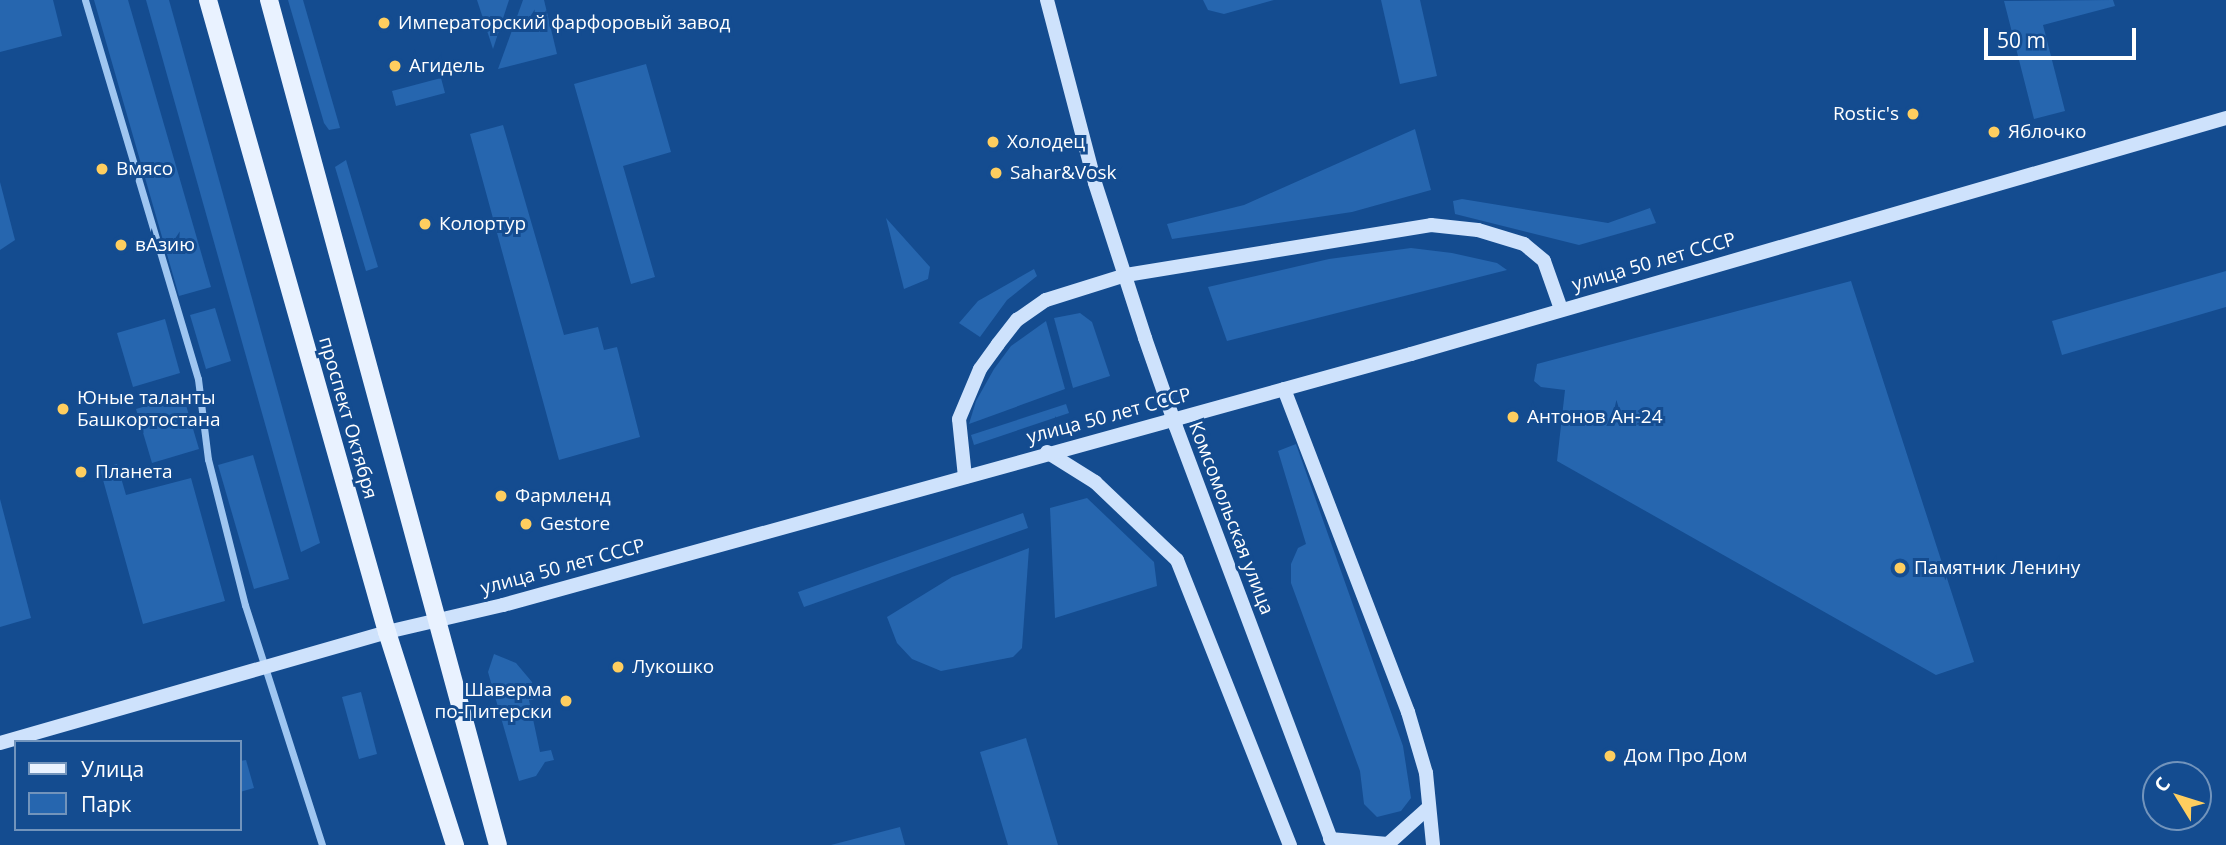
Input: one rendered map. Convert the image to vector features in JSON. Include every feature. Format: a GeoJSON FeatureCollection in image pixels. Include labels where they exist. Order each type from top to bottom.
{"type":"FeatureCollection","features":[{"type":"Feature","properties":{"kind":"main road","name":"проспект Октября"},"geometry":{"type":"LineString","coordinates":[[208,0],[387,632],[456,845]]}},
{"type":"Feature","properties":{"kind":"main road","name":"проспект Октября"},"geometry":{"type":"LineString","coordinates":[[269,0],[439,619],[498,845]]}},
{"type":"Feature","properties":{"kind":"main road","name":"Комсомольская улица"},"geometry":{"type":"LineString","coordinates":[[1046,0],[1095,183],[1145,338],[1323,811],[1331,842]]}},
{"type":"Feature","properties":{"kind":"main road","name":"улица 50 лет СССР"},"geometry":{"type":"LineString","coordinates":[[0,743],[387,632],[1284,389],[2226,118]]}},
{"type":"Feature","properties":{"kind":"main road"},"geometry":{"type":"LineString","coordinates":[[965,477],[957,435],[959,419],[980,369],[1017,320],[1046,300],[1126,275],[1431,225],[1478,230],[1524,244],[1545,261],[1561,309]]}},
{"type":"Feature","properties":{"kind":"main road"},"geometry":{"type":"LineString","coordinates":[[1284,389],[1408,712],[1426,774],[1433,845]]}},
{"type":"Feature","properties":{"kind":"main road"},"geometry":{"type":"LineString","coordinates":[[1047,452],[1095,482],[1177,559],[1290,845]]}},
{"type":"Feature","properties":{"kind":"main road"},"geometry":{"type":"LineString","coordinates":[[1331,842],[1388,844],[1428,808]]}},
{"type":"Feature","properties":{"kind":"street"},"geometry":{"type":"LineString","coordinates":[[85,0],[198,379],[208,459],[263,667],[322,845]]}},
{"type":"Feature","properties":{"kind":"green space"},"geometry":{"type":"Polygon","coordinates":[[[0,0],[53,0],[62,36],[0,52],[0,0]]]}},
{"type":"Feature","properties":{"kind":"green space"},"geometry":{"type":"Polygon","coordinates":[[[94,0],[128,0],[211,287],[179,296],[94,0]]]}},
{"type":"Feature","properties":{"kind":"green space"},"geometry":{"type":"Polygon","coordinates":[[[146,0],[169,0],[320,543],[301,552],[146,0]]]}},
{"type":"Feature","properties":{"kind":"green space"},"geometry":{"type":"Polygon","coordinates":[[[288,0],[303,0],[340,128],[329,130],[324,123],[288,0]]]}},
{"type":"Feature","properties":{"kind":"green space"},"geometry":{"type":"Polygon","coordinates":[[[477,0],[509,0],[493,49],[477,0]]]}},
{"type":"Feature","properties":{"kind":"green space"},"geometry":{"type":"Polygon","coordinates":[[[523,0],[544,0],[557,54],[498,69],[523,0]]]}},
{"type":"Feature","properties":{"kind":"green space"},"geometry":{"type":"Polygon","coordinates":[[[1203,0],[1274,0],[1224,14],[1208,10],[1203,0]]]}},
{"type":"Feature","properties":{"kind":"green space"},"geometry":{"type":"Polygon","coordinates":[[[1381,0],[1420,0],[1437,76],[1400,84],[1381,0]]]}},
{"type":"Feature","properties":{"kind":"green space"},"geometry":{"type":"Polygon","coordinates":[[[2113,0],[2115,6],[2043,25],[2065,111],[2034,119],[2004,1],[2113,0]]]}},
{"type":"Feature","properties":{"kind":"green space"},"geometry":{"type":"Polygon","coordinates":[[[646,64],[671,152],[623,166],[655,277],[631,284],[574,84],[646,64]]]}},
{"type":"Feature","properties":{"kind":"green space"},"geometry":{"type":"Polygon","coordinates":[[[441,78],[445,93],[396,106],[392,91],[441,78]]]}},
{"type":"Feature","properties":{"kind":"green space"},"geometry":{"type":"Polygon","coordinates":[[[503,125],[564,335],[598,327],[604,350],[617,347],[640,437],[559,460],[470,134],[503,125]]]}},
{"type":"Feature","properties":{"kind":"green space"},"geometry":{"type":"Polygon","coordinates":[[[1415,129],[1431,190],[1352,212],[1172,239],[1167,224],[1244,205],[1415,129]]]}},
{"type":"Feature","properties":{"kind":"green space"},"geometry":{"type":"Polygon","coordinates":[[[346,160],[378,267],[366,271],[335,167],[346,160]]]}},
{"type":"Feature","properties":{"kind":"green space"},"geometry":{"type":"Polygon","coordinates":[[[0,182],[15,240],[0,250],[0,182]]]}},
{"type":"Feature","properties":{"kind":"green space"},"geometry":{"type":"Polygon","coordinates":[[[1462,199],[1608,223],[1650,208],[1656,223],[1579,245],[1455,214],[1453,201],[1462,199]]]}},
{"type":"Feature","properties":{"kind":"green space"},"geometry":{"type":"Polygon","coordinates":[[[886,218],[930,267],[928,279],[904,289],[886,218]]]}},
{"type":"Feature","properties":{"kind":"green space"},"geometry":{"type":"Polygon","coordinates":[[[1411,248],[1452,253],[1497,263],[1507,270],[1227,341],[1208,287],[1329,259],[1411,248]]]}},
{"type":"Feature","properties":{"kind":"green space"},"geometry":{"type":"Polygon","coordinates":[[[1034,269],[1037,276],[1007,300],[980,337],[959,323],[978,301],[1034,269]]]}},
{"type":"Feature","properties":{"kind":"green space"},"geometry":{"type":"Polygon","coordinates":[[[2226,271],[2226,307],[2062,355],[2052,321],[2226,271]]]}},
{"type":"Feature","properties":{"kind":"green space"},"geometry":{"type":"Polygon","coordinates":[[[1851,281],[1974,662],[1936,675],[1557,461],[1565,390],[1541,387],[1534,381],[1537,364],[1851,281]]]}},
{"type":"Feature","properties":{"kind":"green space"},"geometry":{"type":"Polygon","coordinates":[[[215,308],[231,361],[206,369],[190,315],[215,308]]]}},
{"type":"Feature","properties":{"kind":"green space"},"geometry":{"type":"Polygon","coordinates":[[[1080,313],[1092,322],[1110,376],[1073,388],[1054,318],[1080,313]]]}},
{"type":"Feature","properties":{"kind":"green space"},"geometry":{"type":"Polygon","coordinates":[[[165,319],[180,373],[133,387],[117,333],[165,319]]]}},
{"type":"Feature","properties":{"kind":"green space"},"geometry":{"type":"Polygon","coordinates":[[[1046,321],[1065,389],[969,424],[976,401],[1011,346],[1046,321]]]}},
{"type":"Feature","properties":{"kind":"green space"},"geometry":{"type":"Polygon","coordinates":[[[183,395],[199,449],[152,463],[136,409],[183,395]]]}},
{"type":"Feature","properties":{"kind":"green space"},"geometry":{"type":"Polygon","coordinates":[[[1066,404],[1069,413],[974,445],[971,435],[1066,404]]]}},
{"type":"Feature","properties":{"kind":"green space"},"geometry":{"type":"Polygon","coordinates":[[[1296,444],[1403,746],[1411,798],[1401,811],[1377,817],[1364,804],[1360,771],[1291,583],[1291,564],[1298,548],[1306,544],[1278,451],[1296,444]]]}},
{"type":"Feature","properties":{"kind":"green space"},"geometry":{"type":"Polygon","coordinates":[[[253,455],[289,579],[254,589],[218,465],[253,455]]]}},
{"type":"Feature","properties":{"kind":"green space"},"geometry":{"type":"Polygon","coordinates":[[[117,464],[126,495],[191,478],[225,601],[143,624],[100,469],[117,464]]]}},
{"type":"Feature","properties":{"kind":"green space"},"geometry":{"type":"Polygon","coordinates":[[[1087,498],[1154,562],[1157,586],[1055,618],[1050,508],[1087,498]]]}},
{"type":"Feature","properties":{"kind":"green space"},"geometry":{"type":"Polygon","coordinates":[[[0,499],[31,618],[0,627],[0,499]]]}},
{"type":"Feature","properties":{"kind":"green space"},"geometry":{"type":"Polygon","coordinates":[[[1023,513],[1028,528],[804,607],[798,592],[1023,513]]]}},
{"type":"Feature","properties":{"kind":"green space"},"geometry":{"type":"Polygon","coordinates":[[[1029,548],[1022,648],[1013,657],[941,671],[912,659],[897,643],[887,617],[952,577],[1029,548]]]}},
{"type":"Feature","properties":{"kind":"green space"},"geometry":{"type":"Polygon","coordinates":[[[494,654],[516,663],[532,682],[536,699],[529,700],[540,752],[551,750],[554,760],[545,762],[536,776],[519,781],[488,672],[494,654]]]}},
{"type":"Feature","properties":{"kind":"green space"},"geometry":{"type":"Polygon","coordinates":[[[361,692],[377,754],[359,759],[342,697],[361,692]]]}},
{"type":"Feature","properties":{"kind":"green space"},"geometry":{"type":"Polygon","coordinates":[[[1026,738],[1058,845],[1008,845],[980,752],[1026,738]]]}},
{"type":"Feature","properties":{"kind":"green space"},"geometry":{"type":"Polygon","coordinates":[[[246,760],[254,788],[242,791],[242,761],[246,760]]]}},
{"type":"Feature","properties":{"kind":"green space"},"geometry":{"type":"Polygon","coordinates":[[[900,827],[905,845],[831,845],[900,827]]]}},
{"type":"Feature","properties":{"kind":"place","name":"Императорский фарфоровый завод"},"geometry":{"type":"Point","coordinates":[384,23]}},
{"type":"Feature","properties":{"kind":"place","name":"Агидель"},"geometry":{"type":"Point","coordinates":[395,66]}},
{"type":"Feature","properties":{"kind":"place","name":"Rostic's"},"geometry":{"type":"Point","coordinates":[1913,114]}},
{"type":"Feature","properties":{"kind":"place","name":"Яблочко"},"geometry":{"type":"Point","coordinates":[1994,132]}},
{"type":"Feature","properties":{"kind":"place","name":"Холодец"},"geometry":{"type":"Point","coordinates":[993,142]}},
{"type":"Feature","properties":{"kind":"place","name":"Вмясо"},"geometry":{"type":"Point","coordinates":[102,169]}},
{"type":"Feature","properties":{"kind":"place","name":"Sahar&Vosk"},"geometry":{"type":"Point","coordinates":[996,173]}},
{"type":"Feature","properties":{"kind":"place","name":"Колортур"},"geometry":{"type":"Point","coordinates":[425,224]}},
{"type":"Feature","properties":{"kind":"place","name":"вАзию"},"geometry":{"type":"Point","coordinates":[121,245]}},
{"type":"Feature","properties":{"kind":"place","name":"Юные таланты Башкортостана"},"geometry":{"type":"Point","coordinates":[63,409]}},
{"type":"Feature","properties":{"kind":"place","name":"Антонов Ан-24"},"geometry":{"type":"Point","coordinates":[1513,417]}},
{"type":"Feature","properties":{"kind":"place","name":"Планета"},"geometry":{"type":"Point","coordinates":[81,472]}},
{"type":"Feature","properties":{"kind":"place","name":"Фармленд"},"geometry":{"type":"Point","coordinates":[501,496]}},
{"type":"Feature","properties":{"kind":"place","name":"Gestore"},"geometry":{"type":"Point","coordinates":[526,524]}},
{"type":"Feature","properties":{"kind":"place","name":"Памятник Ленину"},"geometry":{"type":"Point","coordinates":[1900,568]}},
{"type":"Feature","properties":{"kind":"place","name":"Лукошко"},"geometry":{"type":"Point","coordinates":[618,667]}},
{"type":"Feature","properties":{"kind":"place","name":"Шаверма по-Питерски"},"geometry":{"type":"Point","coordinates":[566,701]}},
{"type":"Feature","properties":{"kind":"place","name":"Дом Про Дом"},"geometry":{"type":"Point","coordinates":[1610,756]}}]}
